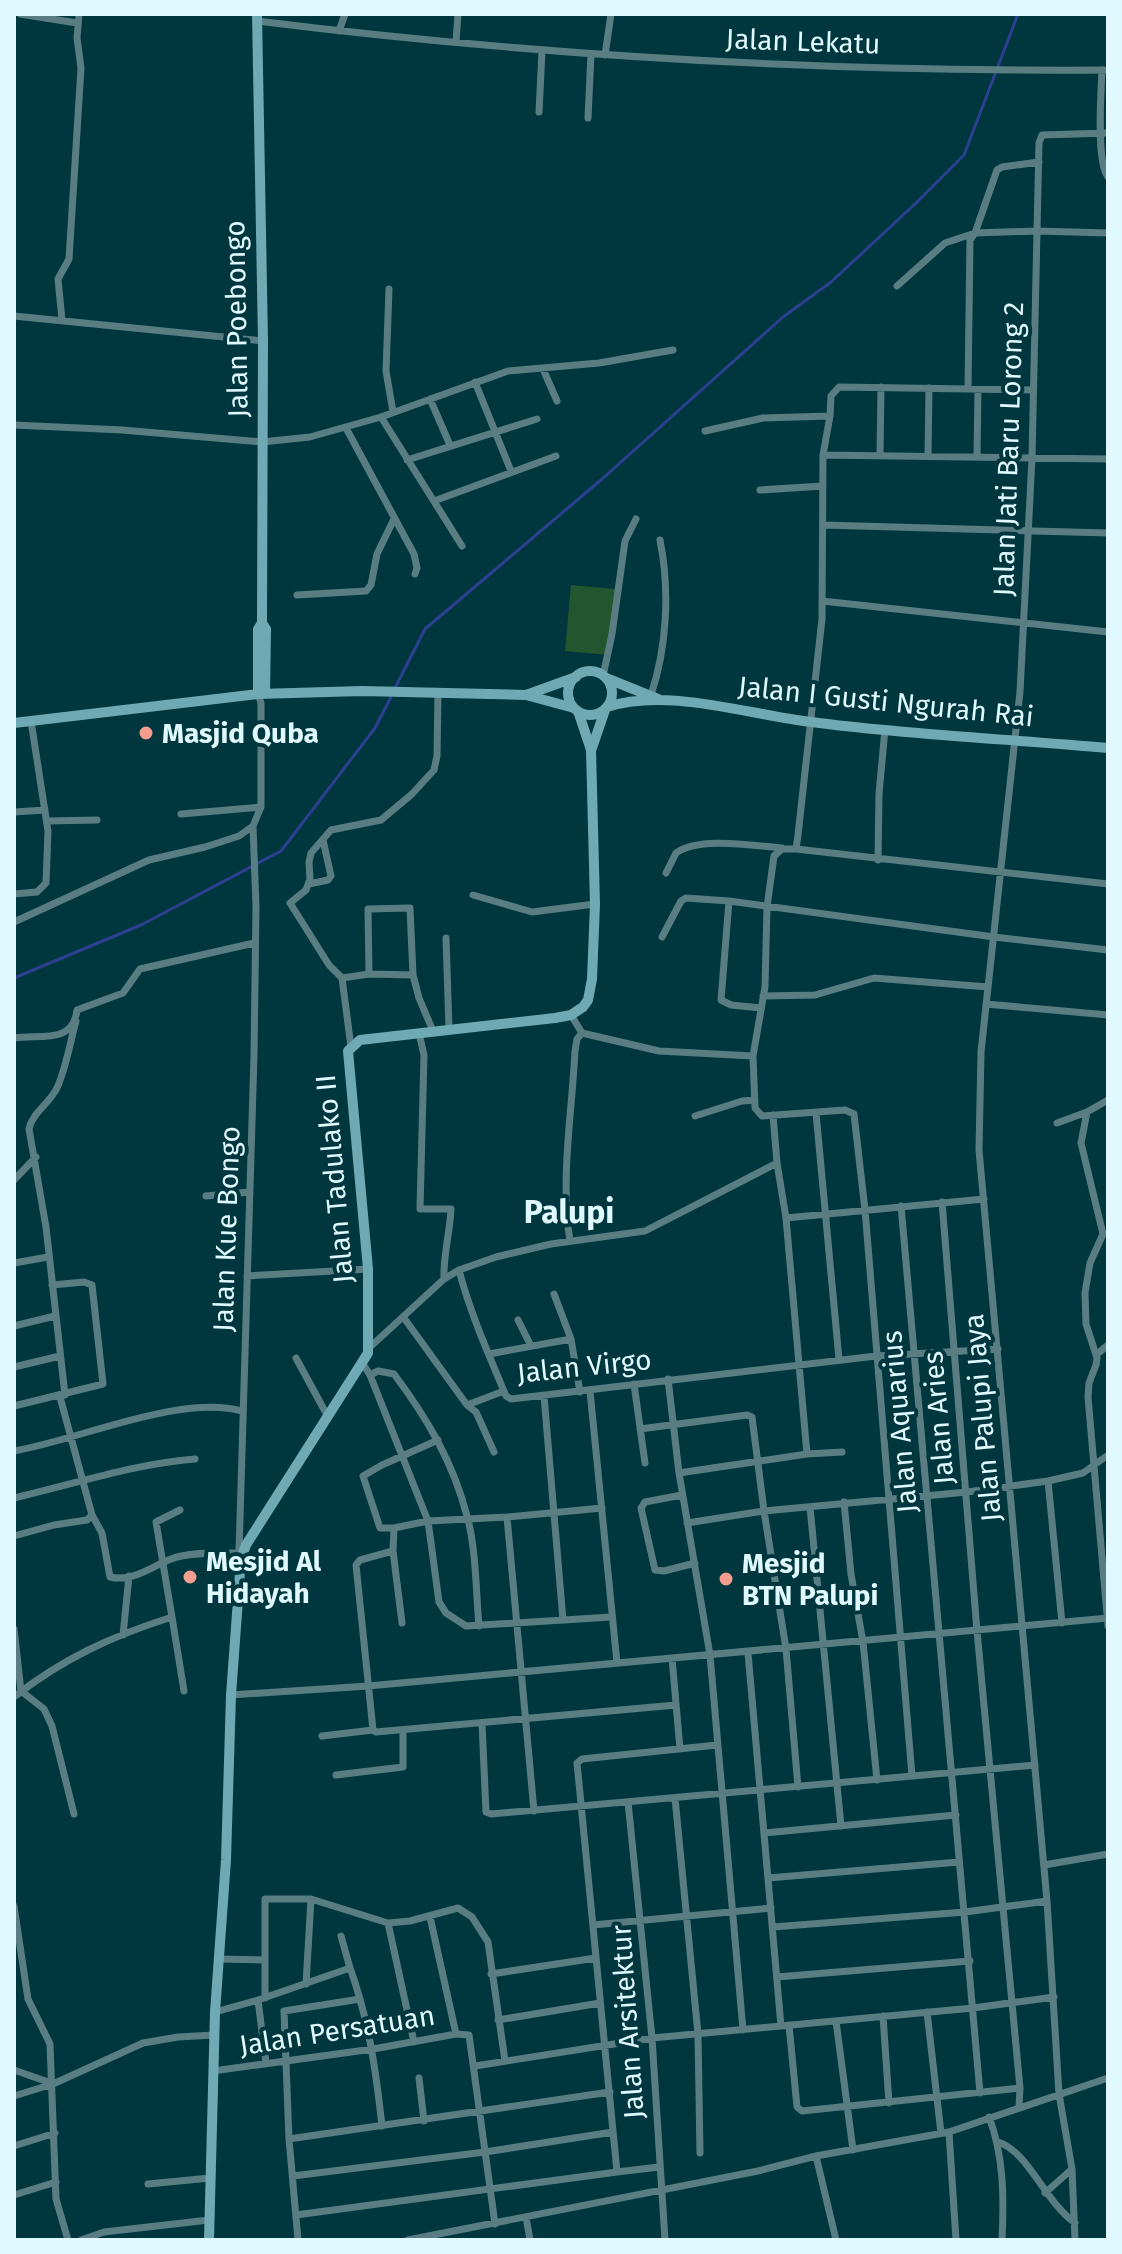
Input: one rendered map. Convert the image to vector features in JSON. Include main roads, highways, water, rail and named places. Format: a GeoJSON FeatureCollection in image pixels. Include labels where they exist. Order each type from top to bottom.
{"type":"FeatureCollection","features":[{"type":"Feature","properties":{"kind":"main road","name":"Jalan Poebongo"},"geometry":{"type":"LineString","coordinates":[[257,18],[263,341],[262,623],[258,629],[261,697]]}},
{"type":"Feature","properties":{"kind":"main road"},"geometry":{"type":"LineString","coordinates":[[526,695],[588,671],[604,677],[612,689],[591,750]]}},
{"type":"Feature","properties":{"kind":"main road"},"geometry":{"type":"LineString","coordinates":[[576,677],[569,688],[570,702],[576,709],[591,750]]}},
{"type":"Feature","properties":{"kind":"main road","name":"Jalan I Gusti Ngurah Rai"},"geometry":{"type":"LineString","coordinates":[[604,677],[656,697],[811,722],[1108,748]]}},
{"type":"Feature","properties":{"kind":"main road"},"geometry":{"type":"LineString","coordinates":[[14,723],[261,697],[362,691],[526,695],[588,715],[606,708]]}},
{"type":"Feature","properties":{"kind":"main road","name":"Jalan I Gusti Ngurah Rai"},"geometry":{"type":"LineString","coordinates":[[606,708],[656,697]]}},
{"type":"Feature","properties":{"kind":"main road","name":"Jalan Tadulako II"},"geometry":{"type":"LineString","coordinates":[[209,2240],[215,2012],[228,1832],[231,1695],[241,1552],[327,1415],[363,1364],[369,1348],[368,1269],[356,1123],[347,1058],[351,1047],[360,1040],[571,1015],[583,1007],[590,992],[595,904],[591,750]]}},
{"type":"Feature","properties":{"kind":"waterway"},"geometry":{"type":"LineString","coordinates":[[395,688],[425,629],[602,479],[783,317],[831,282],[964,155],[1018,14]]}},
{"type":"Feature","properties":{"kind":"waterway"},"geometry":{"type":"LineString","coordinates":[[14,978],[141,925],[281,851],[375,728],[392,695]]}},
{"type":"Feature","properties":{"kind":"place","name":"Masjid Quba"},"geometry":{"type":"Point","coordinates":[146,733]}},
{"type":"Feature","properties":{"kind":"place","name":"Mesjid Al Hidayah"},"geometry":{"type":"Point","coordinates":[190,1577]}},
{"type":"Feature","properties":{"kind":"place","name":"Mesjid BTN Palupi"},"geometry":{"type":"Point","coordinates":[726,1579]}},
{"type":"Feature","properties":{"kind":"district","name":"Palupi"},"geometry":{"type":"Point","coordinates":[569,1212]}}]}
